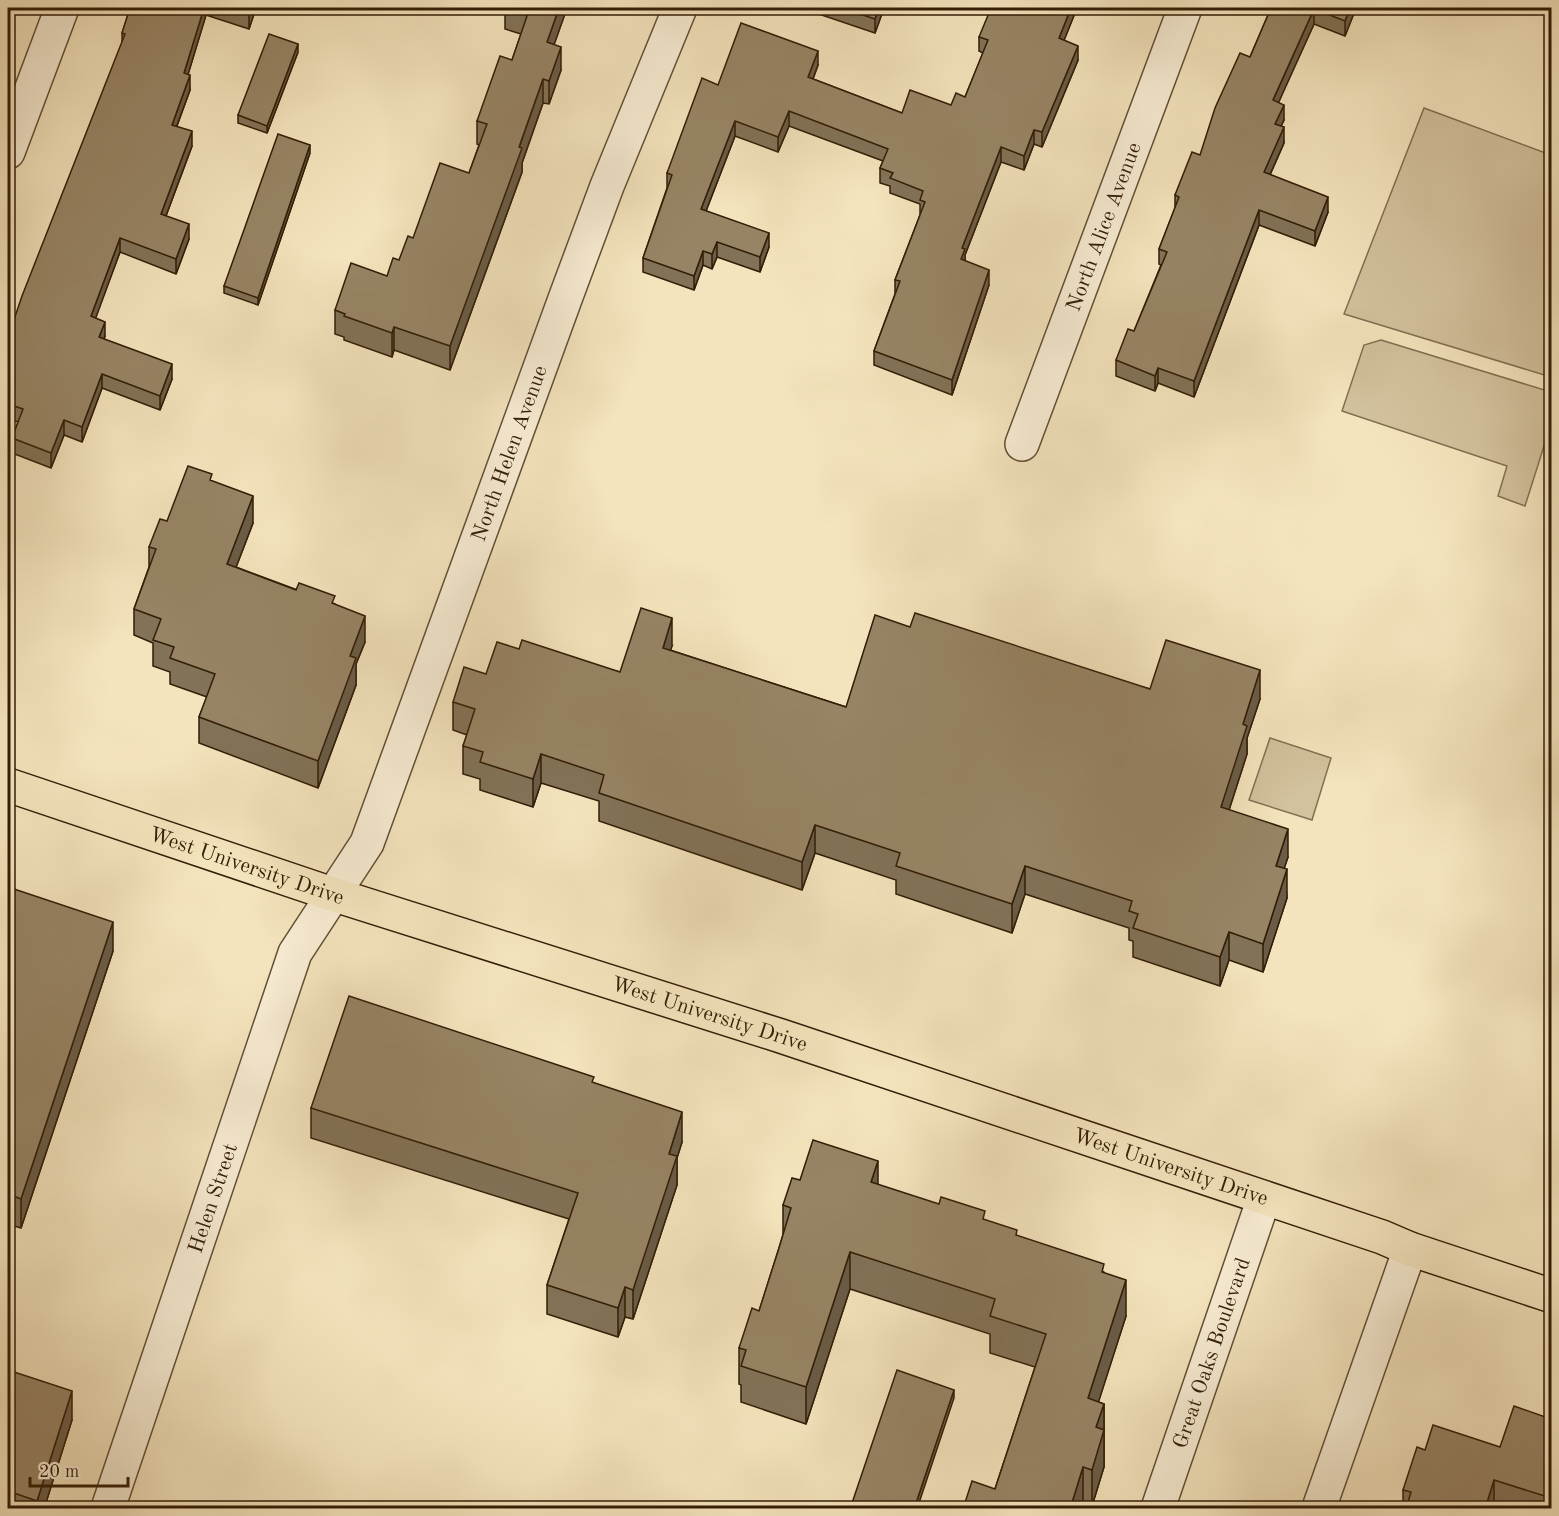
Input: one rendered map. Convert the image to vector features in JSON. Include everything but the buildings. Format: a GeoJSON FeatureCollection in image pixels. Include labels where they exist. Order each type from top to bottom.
{"type":"FeatureCollection","features":[{"type":"Feature","properties":{"kind":"main road","name":"West University Drive"},"geometry":{"type":"LineString","coordinates":[[8,785],[332,894],[781,1036],[1382,1237],[1410,1249],[1551,1296]]}},
{"type":"Feature","properties":{"kind":"street"},"geometry":{"type":"LineString","coordinates":[[8,152],[62,8]]}},
{"type":"Feature","properties":{"kind":"street","name":"North Helen Avenue"},"geometry":{"type":"LineString","coordinates":[[332,894],[367,843],[572,279],[680,8]]}},
{"type":"Feature","properties":{"kind":"street","name":"North Alice Avenue"},"geometry":{"type":"LineString","coordinates":[[1022,444],[1185,8]]}},
{"type":"Feature","properties":{"kind":"street","name":"Helen Street"},"geometry":{"type":"LineString","coordinates":[[108,1509],[294,953],[332,894]]}},
{"type":"Feature","properties":{"kind":"street","name":"Great Oaks Boulevard"},"geometry":{"type":"LineString","coordinates":[[1158,1509],[1264,1198]]}},
{"type":"Feature","properties":{"kind":"street"},"geometry":{"type":"LineString","coordinates":[[1320,1509],[1410,1249]]}},
{"type":"Feature","properties":{"kind":"shaded area"},"geometry":{"type":"Polygon","coordinates":[[[1424,108],[1551,155],[1551,377],[1344,314],[1424,108]]]}},
{"type":"Feature","properties":{"kind":"shaded area"},"geometry":{"type":"Polygon","coordinates":[[[1381,340],[1551,392],[1551,424],[1525,506],[1498,496],[1507,466],[1342,411],[1364,345],[1381,340]]]}},
{"type":"Feature","properties":{"kind":"shaded area"},"geometry":{"type":"Polygon","coordinates":[[[1270,738],[1331,758],[1312,820],[1249,800],[1270,738]]]}}]}
